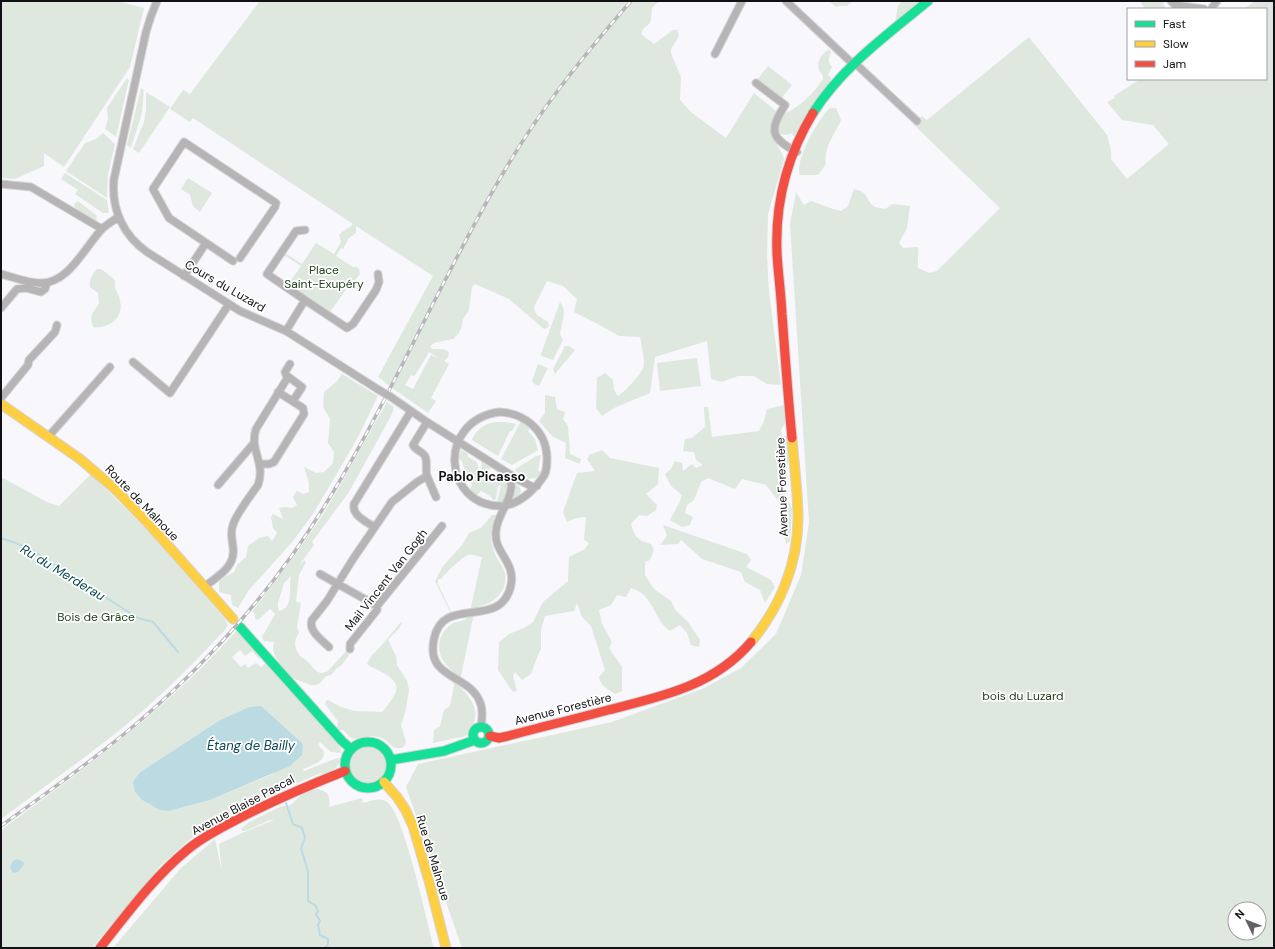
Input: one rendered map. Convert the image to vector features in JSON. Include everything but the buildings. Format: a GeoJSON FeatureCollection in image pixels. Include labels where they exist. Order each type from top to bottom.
{"type":"FeatureCollection","features":[{"type":"Feature","properties":{"kind":"street","name":"Cours du Luzard"},"geometry":{"type":"LineString","coordinates":[[157,1],[146,32],[115,173],[114,196],[119,217],[126,231],[138,245],[229,304],[247,314],[286,331],[509,474],[533,487],[538,486]]}},
{"type":"Feature","properties":{"kind":"street"},"geometry":{"type":"LineString","coordinates":[[715,54],[742,1]]}},
{"type":"Feature","properties":{"kind":"street"},"geometry":{"type":"LineString","coordinates":[[786,1],[916,121]]}},
{"type":"Feature","properties":{"kind":"street"},"geometry":{"type":"LineString","coordinates":[[855,65],[928,1]]}},
{"type":"Feature","properties":{"kind":"street"},"geometry":{"type":"LineString","coordinates":[[855,65],[936,1]]}},
{"type":"Feature","properties":{"kind":"street"},"geometry":{"type":"LineString","coordinates":[[1170,1],[1175,5],[1197,8]]}},
{"type":"Feature","properties":{"kind":"street","name":"Avenue Forestière"},"geometry":{"type":"LineString","coordinates":[[490,736],[499,738],[508,736],[651,700],[689,687],[716,673],[742,651],[759,632],[779,600],[789,578],[793,563],[798,515],[777,244],[780,204],[790,174],[795,151],[820,109],[855,65]]}},
{"type":"Feature","properties":{"kind":"street"},"geometry":{"type":"LineString","coordinates":[[756,83],[785,105],[777,117],[774,131],[779,142],[795,151]]}},
{"type":"Feature","properties":{"kind":"street"},"geometry":{"type":"LineString","coordinates":[[232,261],[169,218],[153,189],[184,142],[276,203],[275,207],[240,258]]}},
{"type":"Feature","properties":{"kind":"street"},"geometry":{"type":"LineString","coordinates":[[1,184],[31,187],[102,229]]}},
{"type":"Feature","properties":{"kind":"street"},"geometry":{"type":"LineString","coordinates":[[1,274],[36,283],[46,283],[58,279],[66,273],[102,229],[119,217]]}},
{"type":"Feature","properties":{"kind":"street"},"geometry":{"type":"LineString","coordinates":[[305,230],[296,231],[267,274],[347,328],[353,324],[376,290],[379,282],[378,274]]}},
{"type":"Feature","properties":{"kind":"street"},"geometry":{"type":"LineString","coordinates":[[184,276],[206,243]]}},
{"type":"Feature","properties":{"kind":"street"},"geometry":{"type":"LineString","coordinates":[[1,308],[18,289],[26,288],[41,292],[45,289],[46,283]]}},
{"type":"Feature","properties":{"kind":"street"},"geometry":{"type":"LineString","coordinates":[[286,331],[305,300]]}},
{"type":"Feature","properties":{"kind":"street"},"geometry":{"type":"LineString","coordinates":[[133,362],[170,393],[229,304]]}},
{"type":"Feature","properties":{"kind":"street"},"geometry":{"type":"LineString","coordinates":[[1,398],[28,365],[29,360],[55,332],[57,325]]}},
{"type":"Feature","properties":{"kind":"street"},"geometry":{"type":"LineString","coordinates":[[290,364],[285,372],[288,377],[302,386],[293,402]]}},
{"type":"Feature","properties":{"kind":"street"},"geometry":{"type":"LineString","coordinates":[[48,437],[110,367]]}},
{"type":"Feature","properties":{"kind":"street"},"geometry":{"type":"LineString","coordinates":[[204,587],[229,566],[233,560],[234,554],[231,533],[233,524],[258,485],[261,472],[254,443],[256,429],[288,377]]}},
{"type":"Feature","properties":{"kind":"street"},"geometry":{"type":"LineString","coordinates":[[260,464],[274,462],[304,414],[303,408],[278,392]]}},
{"type":"Feature","properties":{"kind":"street","name":"Route de Malnoue"},"geometry":{"type":"LineString","coordinates":[[1,404],[80,459],[115,489],[147,522],[233,619]]}},
{"type":"Feature","properties":{"kind":"street"},"geometry":{"type":"LineString","coordinates":[[374,527],[355,513],[353,510],[354,504],[411,411]]}},
{"type":"Feature","properties":{"kind":"street"},"geometry":{"type":"LineString","coordinates":[[495,413],[506,413],[525,419],[537,429],[547,451],[546,469],[538,486],[515,503],[506,506],[486,504],[478,500],[465,489],[457,475],[455,467],[455,451],[458,441],[468,426],[484,416],[495,413]]}},
{"type":"Feature","properties":{"kind":"street"},"geometry":{"type":"LineString","coordinates":[[427,422],[413,445],[424,455],[426,459],[427,476],[436,497]]}},
{"type":"Feature","properties":{"kind":"street"},"geometry":{"type":"LineString","coordinates":[[218,485],[254,443]]}},
{"type":"Feature","properties":{"kind":"street"},"geometry":{"type":"LineString","coordinates":[[481,727],[482,706],[477,695],[469,687],[449,676],[441,669],[433,653],[433,644],[435,634],[448,618],[459,613],[491,610],[501,603],[509,592],[511,584],[511,570],[497,546],[495,539],[498,522],[506,506],[511,489],[509,474]]}},
{"type":"Feature","properties":{"kind":"street"},"geometry":{"type":"LineString","coordinates":[[329,647],[312,630],[311,623],[338,584],[352,559],[395,498],[427,476]]}},
{"type":"Feature","properties":{"kind":"street"},"geometry":{"type":"LineString","coordinates":[[519,480],[526,490],[521,499]]}},
{"type":"Feature","properties":{"kind":"street","name":"Mail Vincent Van Gogh"},"geometry":{"type":"LineString","coordinates":[[350,649],[350,644],[377,610],[376,606],[442,526]]}},
{"type":"Feature","properties":{"kind":"street"},"geometry":{"type":"LineString","coordinates":[[320,574],[376,606]]}},
{"type":"Feature","properties":{"kind":"street"},"geometry":{"type":"LineString","coordinates":[[240,627],[342,741],[351,749]]}},
{"type":"Feature","properties":{"kind":"street"},"geometry":{"type":"LineString","coordinates":[[481,727],[486,728],[490,736],[485,743],[479,743],[475,740],[473,735],[474,730],[481,727]]}},
{"type":"Feature","properties":{"kind":"street"},"geometry":{"type":"LineString","coordinates":[[391,760],[445,750],[464,745],[475,740]]}},
{"type":"Feature","properties":{"kind":"street"},"geometry":{"type":"LineString","coordinates":[[364,742],[378,744],[384,748],[391,760],[390,772],[384,782],[379,786],[372,788],[365,789],[358,787],[352,783],[345,771],[346,756],[351,749],[364,742]]}},
{"type":"Feature","properties":{"kind":"street","name":"Avenue Blaise Pascal"},"geometry":{"type":"LineString","coordinates":[[100,948],[151,886],[170,865],[188,849],[209,834],[254,810],[345,771]]}},
{"type":"Feature","properties":{"kind":"street","name":"Rue de Malnoue"},"geometry":{"type":"LineString","coordinates":[[384,782],[405,809],[413,826],[446,948]]}},
{"type":"Feature","properties":{"kind":"green space"},"geometry":{"type":"Polygon","coordinates":[[[1,1],[117,1],[144,8],[130,67],[64,167],[44,153],[44,166],[15,179],[1,178],[1,1]]]}},
{"type":"Feature","properties":{"kind":"green space","name":"Place Saint-Exupéry"},"geometry":{"type":"Polygon","coordinates":[[[260,1],[663,1],[657,3],[652,8],[651,20],[641,34],[654,44],[673,30],[677,30],[678,36],[672,47],[671,53],[681,77],[680,100],[692,113],[726,138],[754,93],[776,111],[774,115],[776,116],[790,111],[808,97],[823,79],[818,64],[822,55],[829,49],[831,52],[829,62],[832,67],[828,75],[831,78],[830,83],[795,136],[793,136],[792,133],[786,135],[771,132],[784,159],[768,214],[767,256],[769,292],[781,385],[767,384],[754,376],[738,376],[722,382],[711,379],[707,341],[655,357],[650,393],[614,408],[602,416],[596,408],[597,378],[605,373],[613,380],[614,390],[618,396],[624,391],[636,379],[642,371],[644,365],[640,337],[619,336],[574,312],[577,299],[563,286],[547,281],[534,307],[537,315],[548,322],[549,325],[544,329],[509,299],[475,284],[472,287],[469,310],[463,319],[461,329],[458,334],[453,339],[434,343],[430,346],[432,349],[443,349],[449,352],[448,357],[444,361],[449,364],[431,398],[436,401],[428,413],[378,377],[433,276],[356,226],[356,233],[349,238],[343,249],[341,248],[336,256],[353,267],[357,267],[360,274],[347,288],[330,312],[290,285],[289,283],[301,266],[284,255],[285,253],[302,264],[316,243],[334,254],[341,242],[339,235],[353,224],[193,118],[190,122],[170,109],[183,90],[190,94],[260,1]],[[429,352],[416,374],[414,376],[411,375],[405,385],[413,389],[431,355],[438,358],[429,352]]]}},
{"type":"Feature","properties":{"kind":"green space"},"geometry":{"type":"Polygon","coordinates":[[[829,1],[853,1],[847,6],[836,7],[829,1]]]}},
{"type":"Feature","properties":{"kind":"green space"},"geometry":{"type":"Polygon","coordinates":[[[902,1],[919,1],[895,22],[898,6],[902,1]]]}},
{"type":"Feature","properties":{"kind":"green space"},"geometry":{"type":"Polygon","coordinates":[[[1141,1],[1165,1],[1163,4],[1165,8],[1145,8],[1141,1]]]}},
{"type":"Feature","properties":{"kind":"green space","name":"bois du Luzard"},"geometry":{"type":"Polygon","coordinates":[[[1255,1],[1274,1],[1274,948],[462,948],[406,787],[418,764],[612,722],[702,689],[741,668],[776,634],[801,575],[809,523],[790,224],[796,192],[804,205],[811,201],[841,211],[848,206],[854,189],[863,192],[875,207],[885,209],[893,204],[910,206],[907,228],[899,243],[903,248],[918,247],[918,268],[929,273],[937,271],[1000,208],[913,124],[922,116],[927,120],[1029,37],[1107,135],[1111,150],[1111,159],[1127,179],[1169,144],[1153,125],[1122,120],[1107,102],[1115,98],[1114,96],[1138,80],[1267,80],[1267,8],[1245,8],[1255,1]]]}},
{"type":"Feature","properties":{"kind":"green space"},"geometry":{"type":"Polygon","coordinates":[[[768,66],[792,85],[781,99],[757,80],[768,66]]]}},
{"type":"Feature","properties":{"kind":"green space"},"geometry":{"type":"Polygon","coordinates":[[[127,78],[129,80],[116,137],[105,129],[108,119],[107,108],[127,78]]]}},
{"type":"Feature","properties":{"kind":"green space"},"geometry":{"type":"Polygon","coordinates":[[[141,88],[144,90],[142,113],[131,148],[127,145],[141,88]]]}},
{"type":"Feature","properties":{"kind":"green space"},"geometry":{"type":"Polygon","coordinates":[[[146,92],[170,107],[139,153],[133,149],[144,122],[146,92]]]}},
{"type":"Feature","properties":{"kind":"green space"},"geometry":{"type":"Polygon","coordinates":[[[830,108],[836,108],[841,120],[826,152],[826,164],[818,175],[800,175],[799,169],[804,150],[820,120],[830,108]]]}},
{"type":"Feature","properties":{"kind":"green space"},"geometry":{"type":"Polygon","coordinates":[[[103,133],[115,144],[108,175],[107,198],[66,171],[85,143],[96,139],[103,133]]]}},
{"type":"Feature","properties":{"kind":"green space"},"geometry":{"type":"Polygon","coordinates":[[[65,173],[107,200],[109,213],[103,213],[75,194],[78,190],[61,179],[65,173]]]}},
{"type":"Feature","properties":{"kind":"green space"},"geometry":{"type":"Polygon","coordinates":[[[188,178],[212,193],[200,212],[193,206],[190,195],[181,189],[188,178]]]}},
{"type":"Feature","properties":{"kind":"green space"},"geometry":{"type":"Polygon","coordinates":[[[78,201],[96,215],[96,221],[75,209],[74,204],[78,201]]]}},
{"type":"Feature","properties":{"kind":"green space"},"geometry":{"type":"Polygon","coordinates":[[[97,269],[101,269],[115,280],[115,287],[121,307],[120,313],[110,324],[93,327],[91,318],[93,312],[99,304],[98,293],[90,287],[90,282],[91,277],[97,269]]]}},
{"type":"Feature","properties":{"kind":"green space"},"geometry":{"type":"Polygon","coordinates":[[[560,302],[564,310],[560,334],[563,340],[553,360],[542,356],[541,354],[560,302]]]}},
{"type":"Feature","properties":{"kind":"green space"},"geometry":{"type":"Polygon","coordinates":[[[565,346],[569,346],[575,350],[555,374],[553,369],[565,346]]]}},
{"type":"Feature","properties":{"kind":"green space"},"geometry":{"type":"Polygon","coordinates":[[[697,358],[701,386],[660,391],[657,363],[697,358]]]}},
{"type":"Feature","properties":{"kind":"green space"},"geometry":{"type":"Polygon","coordinates":[[[538,364],[548,368],[539,386],[534,384],[532,381],[538,364]]]}},
{"type":"Feature","properties":{"kind":"green space"},"geometry":{"type":"Polygon","coordinates":[[[342,374],[378,396],[357,439],[315,511],[293,541],[249,590],[238,608],[232,605],[231,595],[219,592],[219,582],[234,572],[237,565],[246,557],[248,546],[259,538],[268,536],[272,541],[277,533],[273,528],[271,517],[273,514],[283,519],[279,508],[292,508],[297,505],[293,497],[297,491],[303,494],[309,492],[309,483],[304,467],[316,473],[324,472],[333,463],[334,452],[328,443],[330,419],[323,407],[324,392],[337,381],[342,374]]]}},
{"type":"Feature","properties":{"kind":"green space"},"geometry":{"type":"Polygon","coordinates":[[[545,395],[555,397],[557,409],[565,412],[563,419],[568,426],[570,454],[581,459],[580,464],[565,458],[566,443],[552,436],[539,421],[545,413],[545,395]]]}},
{"type":"Feature","properties":{"kind":"green space"},"geometry":{"type":"Polygon","coordinates":[[[387,402],[394,407],[392,414],[349,492],[312,542],[314,545],[300,564],[305,560],[306,562],[299,575],[296,601],[298,603],[300,602],[301,604],[297,627],[299,633],[295,642],[295,647],[298,653],[316,671],[325,673],[347,650],[352,651],[341,666],[331,675],[326,676],[316,685],[311,685],[292,678],[281,666],[274,654],[274,642],[264,641],[262,637],[275,614],[270,609],[258,620],[255,619],[255,614],[252,612],[288,565],[322,516],[387,402]],[[291,576],[284,583],[278,603],[279,611],[287,606],[289,601],[291,576]]]}},
{"type":"Feature","properties":{"kind":"green space"},"geometry":{"type":"Polygon","coordinates":[[[785,405],[785,423],[781,430],[782,436],[791,436],[791,448],[787,468],[778,481],[792,509],[790,541],[786,544],[784,534],[786,531],[782,524],[786,519],[777,499],[766,485],[742,479],[735,489],[708,478],[701,482],[694,500],[687,505],[685,513],[693,517],[690,525],[682,527],[670,520],[682,495],[671,486],[665,474],[671,469],[675,461],[682,463],[683,471],[692,464],[696,468],[703,465],[696,460],[694,452],[683,451],[685,439],[692,438],[705,427],[704,407],[708,407],[712,437],[759,431],[764,421],[767,409],[785,405]]]}},
{"type":"Feature","properties":{"kind":"green space"},"geometry":{"type":"Polygon","coordinates":[[[521,421],[531,427],[528,431],[535,439],[538,450],[512,465],[501,459],[521,421]]]}},
{"type":"Feature","properties":{"kind":"green space"},"geometry":{"type":"Polygon","coordinates":[[[495,422],[516,424],[512,431],[510,431],[498,456],[472,440],[481,428],[495,422]]]}},
{"type":"Feature","properties":{"kind":"green space"},"geometry":{"type":"Polygon","coordinates":[[[461,450],[467,453],[468,457],[477,462],[480,474],[483,476],[481,461],[491,468],[484,477],[486,478],[499,473],[502,478],[503,476],[508,479],[508,486],[503,502],[497,502],[501,485],[498,486],[494,501],[490,496],[481,491],[477,495],[470,490],[472,485],[467,478],[462,462],[459,458],[461,450]]]}},
{"type":"Feature","properties":{"kind":"green space"},"geometry":{"type":"Polygon","coordinates":[[[602,450],[610,458],[659,468],[658,484],[646,494],[657,505],[656,510],[647,516],[639,515],[631,524],[638,538],[651,544],[654,550],[650,560],[645,562],[645,575],[654,589],[671,601],[676,611],[688,622],[700,640],[699,647],[691,645],[687,633],[680,625],[670,631],[665,627],[649,601],[638,591],[631,588],[626,597],[617,595],[611,605],[599,610],[602,624],[612,642],[609,648],[622,667],[622,691],[615,694],[601,683],[599,677],[605,670],[591,626],[582,617],[577,603],[574,611],[545,616],[541,630],[541,649],[531,674],[522,680],[515,672],[513,676],[517,691],[513,692],[498,670],[499,642],[509,634],[524,628],[533,622],[543,602],[568,581],[569,557],[585,549],[589,543],[584,540],[586,517],[576,518],[567,522],[563,512],[577,473],[595,471],[587,459],[589,455],[602,450]]]}},
{"type":"Feature","properties":{"kind":"green space"},"geometry":{"type":"Polygon","coordinates":[[[541,455],[538,471],[543,472],[537,478],[529,479],[514,470],[536,456],[541,455]]]}},
{"type":"Feature","properties":{"kind":"green space","name":"Bois de Grâce"},"geometry":{"type":"Polygon","coordinates":[[[91,474],[145,528],[224,618],[228,625],[191,665],[145,709],[100,745],[1,819],[1,477],[47,502],[59,506],[91,474]]]}},
{"type":"Feature","properties":{"kind":"green space"},"geometry":{"type":"Polygon","coordinates":[[[513,483],[519,486],[521,492],[518,497],[509,501],[513,483]]]}},
{"type":"Feature","properties":{"kind":"green space"},"geometry":{"type":"Polygon","coordinates":[[[492,515],[497,515],[492,530],[491,541],[496,556],[504,570],[505,583],[500,594],[496,598],[491,602],[475,608],[459,686],[473,703],[475,709],[474,722],[466,736],[433,743],[434,730],[440,726],[444,710],[450,706],[456,675],[445,664],[441,657],[439,646],[441,636],[448,627],[454,623],[464,620],[469,616],[482,557],[470,555],[466,556],[441,579],[438,579],[438,584],[451,612],[435,581],[443,566],[462,545],[469,533],[481,528],[492,515]]]}},
{"type":"Feature","properties":{"kind":"green space"},"geometry":{"type":"Polygon","coordinates":[[[663,525],[747,554],[751,560],[746,567],[771,580],[775,587],[765,603],[760,590],[745,582],[741,572],[702,559],[681,540],[678,544],[660,545],[667,536],[663,525]]]}},
{"type":"Feature","properties":{"kind":"green space"},"geometry":{"type":"Polygon","coordinates":[[[401,622],[402,623],[399,628],[388,640],[396,656],[397,665],[407,681],[409,690],[405,713],[401,725],[406,742],[403,747],[395,748],[384,739],[378,737],[373,736],[355,739],[348,736],[343,730],[337,728],[338,721],[325,704],[328,700],[341,707],[354,711],[382,712],[384,710],[396,692],[395,683],[392,679],[367,664],[371,656],[401,622]]]}},
{"type":"Feature","properties":{"kind":"green space"},"geometry":{"type":"Polygon","coordinates":[[[238,629],[262,657],[259,659],[252,651],[245,656],[240,650],[232,657],[241,667],[245,664],[248,668],[256,663],[261,667],[267,662],[340,747],[342,753],[331,752],[320,742],[318,745],[324,751],[324,755],[317,763],[303,769],[304,771],[337,758],[341,758],[337,767],[327,773],[321,773],[283,789],[217,822],[190,839],[160,866],[92,948],[1,948],[1,830],[125,736],[184,685],[238,629]],[[249,707],[220,720],[139,773],[137,775],[135,792],[142,800],[150,805],[169,811],[210,800],[273,774],[249,707]]]}},
{"type":"Feature","properties":{"kind":"green space"},"geometry":{"type":"Polygon","coordinates":[[[373,745],[380,748],[386,754],[389,765],[388,773],[380,782],[373,785],[365,785],[358,782],[350,773],[349,761],[352,754],[361,746],[373,745]]]}},
{"type":"Feature","properties":{"kind":"green space"},"geometry":{"type":"Polygon","coordinates":[[[317,789],[324,791],[328,795],[330,800],[329,807],[362,798],[363,803],[381,799],[387,802],[394,811],[401,826],[414,870],[434,948],[113,948],[181,868],[215,839],[222,872],[219,844],[274,820],[270,820],[245,831],[242,831],[241,829],[249,822],[282,806],[288,806],[301,795],[317,789]]]}},
{"type":"Feature","properties":{"kind":"water","name":"Étang de Bailly"},"geometry":{"type":"Polygon","coordinates":[[[261,706],[303,744],[302,755],[290,766],[210,800],[169,811],[160,810],[142,800],[135,792],[133,782],[139,773],[220,720],[249,707],[261,706]]]}},
{"type":"Feature","properties":{"kind":"water"},"geometry":{"type":"Polygon","coordinates":[[[16,859],[24,863],[18,872],[13,873],[10,867],[16,859]]]}},
{"type":"Feature","properties":{"kind":"waterway","name":"Ru du Merderau"},"geometry":{"type":"LineString","coordinates":[[1,538],[27,547],[138,618],[153,622],[178,652]]}},
{"type":"Feature","properties":{"kind":"waterway","name":"Ru du Merderau"},"geometry":{"type":"LineString","coordinates":[[286,803],[293,824],[302,828],[305,838],[301,848],[308,872],[308,901],[315,905],[318,911],[316,914],[320,921],[318,925],[320,935],[328,939],[328,944],[325,948]]}},
{"type":"Feature","properties":{"kind":"railway"},"geometry":{"type":"LineString","coordinates":[[1,826],[103,751],[158,705],[220,644],[276,577],[323,509],[350,462],[376,415],[475,222],[516,152],[562,85],[631,1]]}},
{"type":"Feature","properties":{"kind":"traffic: fast"},"geometry":{"type":"LineString","coordinates":[[813,113],[837,81],[851,67],[928,1]]}},
{"type":"Feature","properties":{"kind":"traffic: fast"},"geometry":{"type":"LineString","coordinates":[[240,627],[342,741],[351,749]]}},
{"type":"Feature","properties":{"kind":"traffic: fast"},"geometry":{"type":"LineString","coordinates":[[478,727],[484,727],[489,732],[489,735],[487,741],[484,743],[478,743],[473,738],[473,732],[478,727]]}},
{"type":"Feature","properties":{"kind":"traffic: fast"},"geometry":{"type":"LineString","coordinates":[[391,760],[444,751],[475,740]]}},
{"type":"Feature","properties":{"kind":"traffic: fast"},"geometry":{"type":"LineString","coordinates":[[363,742],[373,742],[381,746],[387,752],[391,760],[391,765],[391,770],[387,778],[381,784],[373,788],[363,788],[355,784],[349,778],[345,770],[345,760],[349,752],[355,746],[363,742]]}},
{"type":"Feature","properties":{"kind":"traffic: slow"},"geometry":{"type":"LineString","coordinates":[[1,404],[80,459],[115,489],[147,522],[233,619]]}},
{"type":"Feature","properties":{"kind":"traffic: slow"},"geometry":{"type":"LineString","coordinates":[[751,642],[779,600],[791,568],[795,552],[798,508],[792,438]]}},
{"type":"Feature","properties":{"kind":"traffic: slow"},"geometry":{"type":"LineString","coordinates":[[384,782],[405,809],[413,826],[446,948]]}},
{"type":"Feature","properties":{"kind":"traffic: jam"},"geometry":{"type":"LineString","coordinates":[[792,438],[777,261],[778,216],[784,181],[790,163],[796,146],[813,113]]}},
{"type":"Feature","properties":{"kind":"traffic: jam"},"geometry":{"type":"LineString","coordinates":[[490,736],[499,738],[508,736],[647,700],[685,688],[720,669],[736,657],[751,642]]}},
{"type":"Feature","properties":{"kind":"traffic: jam"},"geometry":{"type":"LineString","coordinates":[[100,948],[130,909],[163,872],[187,850],[209,834],[261,807],[345,771]]}},
{"type":"Feature","properties":{"kind":"district","name":"Pablo Picasso"},"geometry":{"type":"Point","coordinates":[482,476]}}]}
